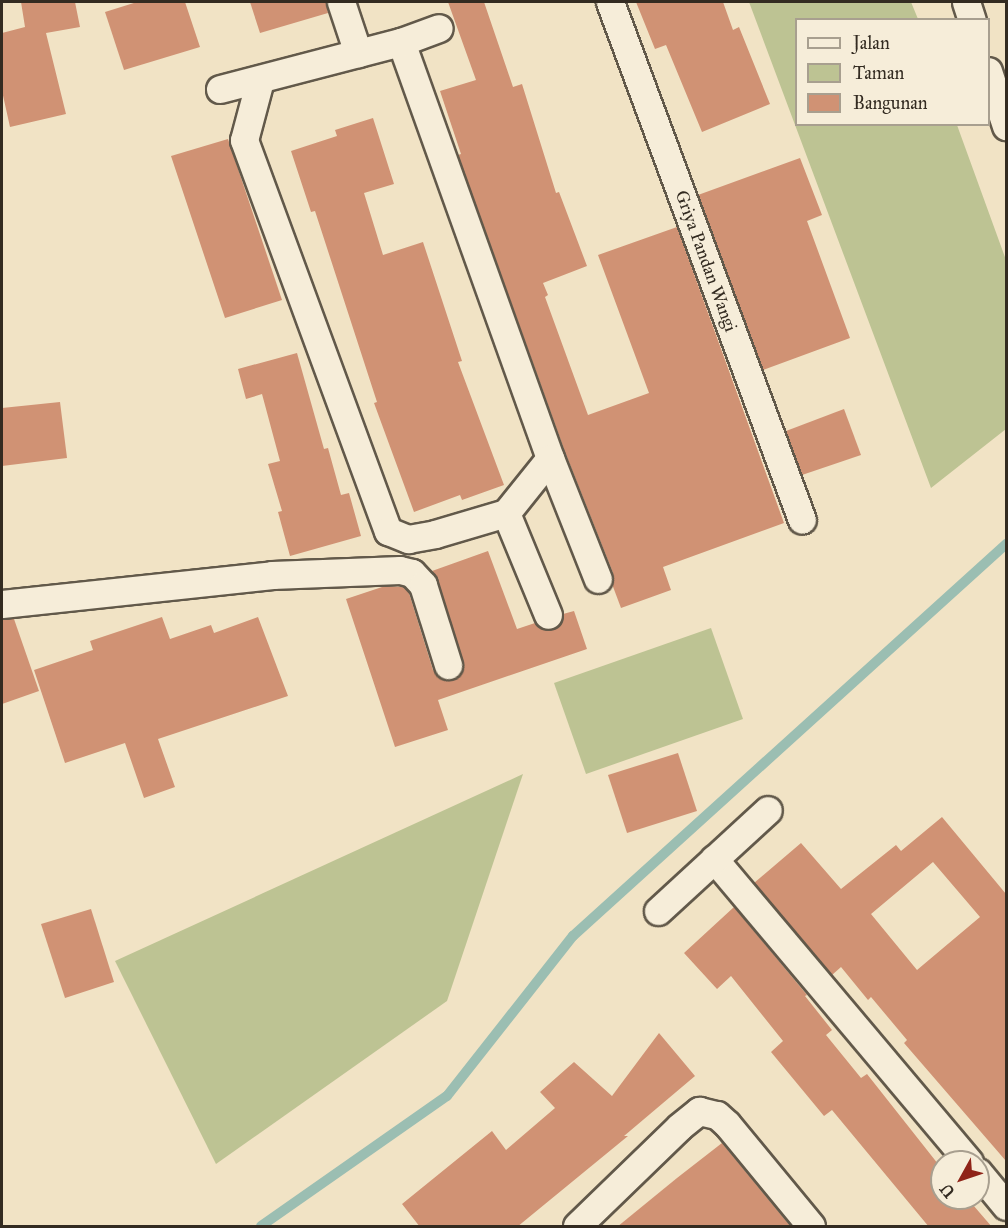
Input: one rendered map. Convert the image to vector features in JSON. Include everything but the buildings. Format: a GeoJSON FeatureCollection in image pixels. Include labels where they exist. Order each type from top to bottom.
{"type":"FeatureCollection","features":[{"type":"Feature","properties":{"kind":"street"},"geometry":{"type":"LineString","coordinates":[[340,2],[358,53]]}},
{"type":"Feature","properties":{"kind":"street","name":"Griya Pandan Wangi"},"geometry":{"type":"LineString","coordinates":[[609,2],[802,520]]}},
{"type":"Feature","properties":{"kind":"street"},"geometry":{"type":"LineString","coordinates":[[966,2],[971,18]]}},
{"type":"Feature","properties":{"kind":"street"},"geometry":{"type":"LineString","coordinates":[[220,89],[400,42],[439,28]]}},
{"type":"Feature","properties":{"kind":"street"},"geometry":{"type":"LineString","coordinates":[[400,42],[550,458],[598,579]]}},
{"type":"Feature","properties":{"kind":"street"},"geometry":{"type":"LineString","coordinates":[[990,77],[1006,126]]}},
{"type":"Feature","properties":{"kind":"street"},"geometry":{"type":"LineString","coordinates":[[260,80],[244,140],[384,525],[396,536],[408,539],[435,534],[506,513],[550,458]]}},
{"type":"Feature","properties":{"kind":"street"},"geometry":{"type":"LineString","coordinates":[[506,513],[548,615]]}},
{"type":"Feature","properties":{"kind":"street"},"geometry":{"type":"LineString","coordinates":[[2,604],[272,575],[400,570],[412,573],[423,585],[448,665]]}},
{"type":"Feature","properties":{"kind":"street"},"geometry":{"type":"LineString","coordinates":[[658,911],[768,810]]}},
{"type":"Feature","properties":{"kind":"street"},"geometry":{"type":"LineString","coordinates":[[714,859],[959,1150]]}},
{"type":"Feature","properties":{"kind":"street"},"geometry":{"type":"LineString","coordinates":[[577,1227],[679,1127],[699,1111],[717,1115],[726,1124],[811,1227]]}},
{"type":"Feature","properties":{"kind":"street"},"geometry":{"type":"LineString","coordinates":[[990,1187],[1006,1206]]}},
{"type":"Feature","properties":{"kind":"green space"},"geometry":{"type":"Polygon","coordinates":[[[749,2],[911,2],[918,18],[795,18],[795,125],[749,2]]]}},
{"type":"Feature","properties":{"kind":"green space"},"geometry":{"type":"Polygon","coordinates":[[[795,126],[957,126],[1006,260],[1006,429],[931,488],[795,126]]]}},
{"type":"Feature","properties":{"kind":"green space"},"geometry":{"type":"Polygon","coordinates":[[[711,628],[743,719],[586,774],[554,683],[711,628]]]}},
{"type":"Feature","properties":{"kind":"green space"},"geometry":{"type":"Polygon","coordinates":[[[523,774],[447,1001],[216,1164],[115,961],[523,774]]]}},
{"type":"Feature","properties":{"kind":"waterway"},"geometry":{"type":"LineString","coordinates":[[261,1226],[447,1096],[573,936],[1006,544]]}}]}
